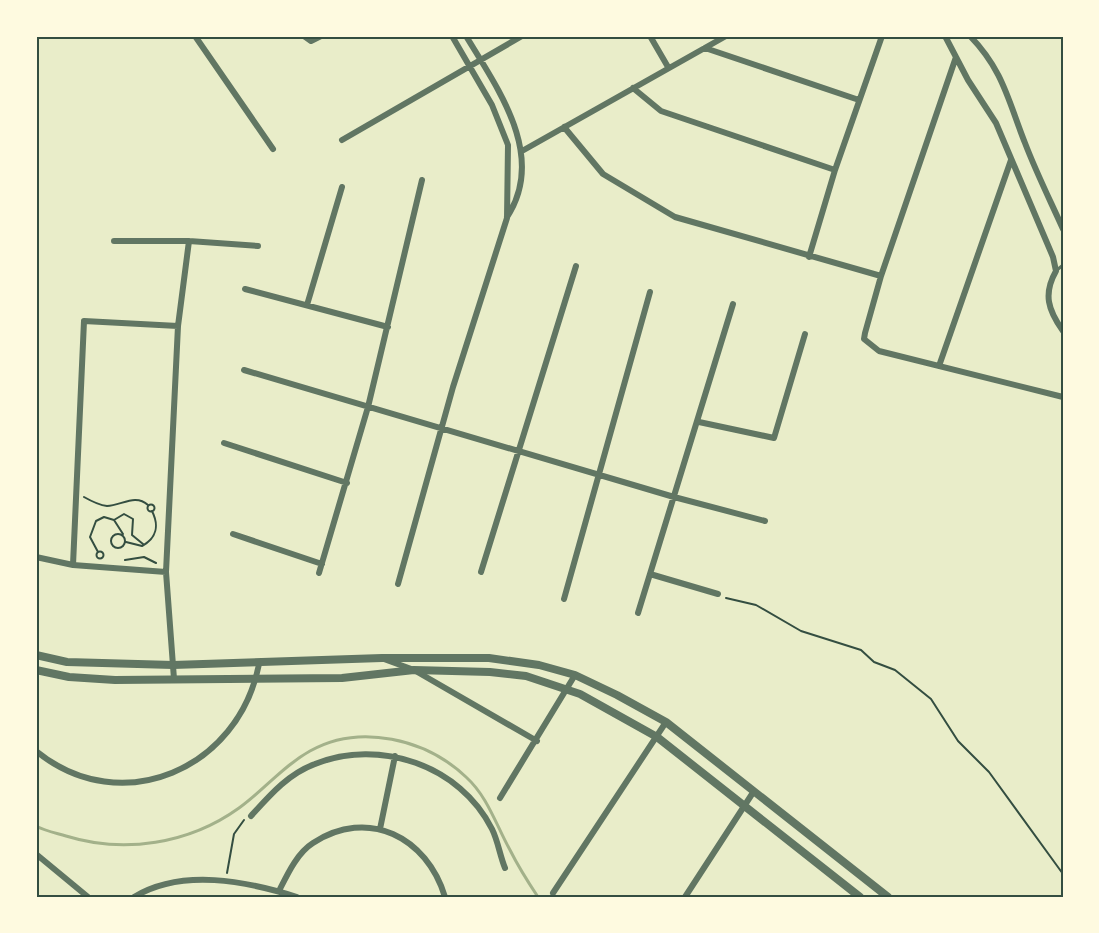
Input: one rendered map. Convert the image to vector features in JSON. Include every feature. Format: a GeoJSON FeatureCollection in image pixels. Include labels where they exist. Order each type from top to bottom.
{"type":"FeatureCollection","features":[{"type":"Feature","properties":{"kind":"street"},"geometry":{"type":"LineString","coordinates":[[195,36],[273,149]]}},
{"type":"Feature","properties":{"kind":"street"},"geometry":{"type":"LineString","coordinates":[[304,36],[311,41],[321,36]]}},
{"type":"Feature","properties":{"kind":"street"},"geometry":{"type":"LineString","coordinates":[[452,36],[492,105],[508,145],[507,218]]}},
{"type":"Feature","properties":{"kind":"street"},"geometry":{"type":"LineString","coordinates":[[398,584],[442,429],[507,218],[519,192],[522,152],[509,112],[466,36]]}},
{"type":"Feature","properties":{"kind":"street"},"geometry":{"type":"LineString","coordinates":[[342,140],[480,58],[522,36]]}},
{"type":"Feature","properties":{"kind":"street"},"geometry":{"type":"LineString","coordinates":[[651,36],[668,67]]}},
{"type":"Feature","properties":{"kind":"street"},"geometry":{"type":"LineString","coordinates":[[522,152],[726,36]]}},
{"type":"Feature","properties":{"kind":"street"},"geometry":{"type":"LineString","coordinates":[[809,257],[834,170],[882,36]]}},
{"type":"Feature","properties":{"kind":"street"},"geometry":{"type":"LineString","coordinates":[[945,36],[996,123],[1053,257],[1056,271],[1049,284],[1047,300],[1063,331]]}},
{"type":"Feature","properties":{"kind":"street"},"geometry":{"type":"LineString","coordinates":[[970,36],[987,54],[1002,78],[1025,145],[1063,229]]}},
{"type":"Feature","properties":{"kind":"street"},"geometry":{"type":"LineString","coordinates":[[705,48],[859,100]]}},
{"type":"Feature","properties":{"kind":"street"},"geometry":{"type":"LineString","coordinates":[[956,57],[881,276],[864,339],[879,351],[1063,397]]}},
{"type":"Feature","properties":{"kind":"street"},"geometry":{"type":"LineString","coordinates":[[633,88],[661,111],[834,170]]}},
{"type":"Feature","properties":{"kind":"street"},"geometry":{"type":"LineString","coordinates":[[564,128],[603,174],[675,217],[881,276]]}},
{"type":"Feature","properties":{"kind":"street"},"geometry":{"type":"LineString","coordinates":[[939,366],[1011,159]]}},
{"type":"Feature","properties":{"kind":"street"},"geometry":{"type":"LineString","coordinates":[[319,573],[368,407],[422,180]]}},
{"type":"Feature","properties":{"kind":"street"},"geometry":{"type":"LineString","coordinates":[[307,305],[342,187]]}},
{"type":"Feature","properties":{"kind":"street"},"geometry":{"type":"LineString","coordinates":[[114,241],[189,241],[258,246]]}},
{"type":"Feature","properties":{"kind":"street"},"geometry":{"type":"LineString","coordinates":[[174,679],[166,572],[178,326],[189,241]]}},
{"type":"Feature","properties":{"kind":"street"},"geometry":{"type":"LineString","coordinates":[[481,572],[576,266]]}},
{"type":"Feature","properties":{"kind":"street"},"geometry":{"type":"LineString","coordinates":[[245,289],[388,327]]}},
{"type":"Feature","properties":{"kind":"street"},"geometry":{"type":"LineString","coordinates":[[564,599],[650,292]]}},
{"type":"Feature","properties":{"kind":"street"},"geometry":{"type":"LineString","coordinates":[[638,613],[699,422],[733,304]]}},
{"type":"Feature","properties":{"kind":"street"},"geometry":{"type":"LineString","coordinates":[[73,566],[84,321],[178,326]]}},
{"type":"Feature","properties":{"kind":"street"},"geometry":{"type":"LineString","coordinates":[[699,422],[774,438],[805,334]]}},
{"type":"Feature","properties":{"kind":"street"},"geometry":{"type":"LineString","coordinates":[[244,370],[598,475],[765,521]]}},
{"type":"Feature","properties":{"kind":"street"},"geometry":{"type":"LineString","coordinates":[[224,444],[347,483]]}},
{"type":"Feature","properties":{"kind":"street"},"geometry":{"type":"LineString","coordinates":[[233,534],[322,564]]}},
{"type":"Feature","properties":{"kind":"street"},"geometry":{"type":"LineString","coordinates":[[36,558],[73,566],[166,572]]}},
{"type":"Feature","properties":{"kind":"street"},"geometry":{"type":"LineString","coordinates":[[650,574],[718,594]]}},
{"type":"Feature","properties":{"kind":"street"},"geometry":{"type":"LineString","coordinates":[[36,655],[67,662],[173,665],[260,664],[382,658],[489,658],[539,665],[575,675],[617,694],[666,722],[888,897]]}},
{"type":"Feature","properties":{"kind":"street"},"geometry":{"type":"LineString","coordinates":[[382,658],[414,670],[537,741]]}},
{"type":"Feature","properties":{"kind":"street"},"geometry":{"type":"LineString","coordinates":[[36,751],[60,767],[86,778],[140,782],[167,776],[207,754],[233,728],[247,705],[260,664]]}},
{"type":"Feature","properties":{"kind":"street"},"geometry":{"type":"LineString","coordinates":[[36,669],[69,677],[174,679],[342,678],[414,670],[490,672],[526,676],[580,694],[657,737],[860,897]]}},
{"type":"Feature","properties":{"kind":"street"},"geometry":{"type":"LineString","coordinates":[[500,798],[537,741],[575,675]]}},
{"type":"Feature","properties":{"kind":"street"},"geometry":{"type":"LineString","coordinates":[[553,893],[666,722]]}},
{"type":"Feature","properties":{"kind":"street"},"geometry":{"type":"LineString","coordinates":[[251,816],[279,785],[314,764],[354,754],[395,756],[434,770],[467,795],[492,829],[505,868]]}},
{"type":"Feature","properties":{"kind":"street"},"geometry":{"type":"LineString","coordinates":[[380,829],[395,756]]}},
{"type":"Feature","properties":{"kind":"street"},"geometry":{"type":"LineString","coordinates":[[686,897],[754,791]]}},
{"type":"Feature","properties":{"kind":"street"},"geometry":{"type":"LineString","coordinates":[[279,891],[291,868],[312,844],[347,827],[380,829],[405,839],[425,856],[439,878],[445,897]]}},
{"type":"Feature","properties":{"kind":"street"},"geometry":{"type":"LineString","coordinates":[[36,854],[88,897]]}},
{"type":"Feature","properties":{"kind":"street"},"geometry":{"type":"LineString","coordinates":[[134,897],[146,890],[179,879],[225,881],[279,891],[297,897]]}},
{"type":"Feature","properties":{"kind":"lane"},"geometry":{"type":"LineString","coordinates":[[1056,271],[1063,265]]}},
{"type":"Feature","properties":{"kind":"path"},"geometry":{"type":"LineString","coordinates":[[76,493],[106,506],[130,500],[144,502],[154,506],[152,511]]}},
{"type":"Feature","properties":{"kind":"path"},"geometry":{"type":"LineString","coordinates":[[126,542],[139,546],[146,544],[156,531],[156,522],[148,505]]}},
{"type":"Feature","properties":{"kind":"path"},"geometry":{"type":"LineString","coordinates":[[114,520],[124,514],[130,515],[133,519],[132,536],[146,544]]}},
{"type":"Feature","properties":{"kind":"path"},"geometry":{"type":"LineString","coordinates":[[98,552],[90,537],[93,524],[104,517],[114,520],[126,542]]}},
{"type":"Feature","properties":{"kind":"path"},"geometry":{"type":"LineString","coordinates":[[123,534],[114,535],[112,544],[120,548],[126,542]]}},
{"type":"Feature","properties":{"kind":"path"},"geometry":{"type":"LineString","coordinates":[[718,594],[731,600],[756,605],[801,631],[861,650],[874,662],[895,670],[931,699],[946,719],[958,741],[989,772],[1063,874]]}},
{"type":"Feature","properties":{"kind":"path"},"geometry":{"type":"LineString","coordinates":[[225,881],[234,834],[241,821],[251,816]]}},
{"type":"Feature","properties":{"kind":"waterway"},"geometry":{"type":"LineString","coordinates":[[36,826],[51,832],[110,844],[133,845],[178,837],[199,830],[239,808],[310,751],[350,738],[392,739],[432,753],[450,764],[474,785],[486,802],[516,862],[538,897]]}}]}
